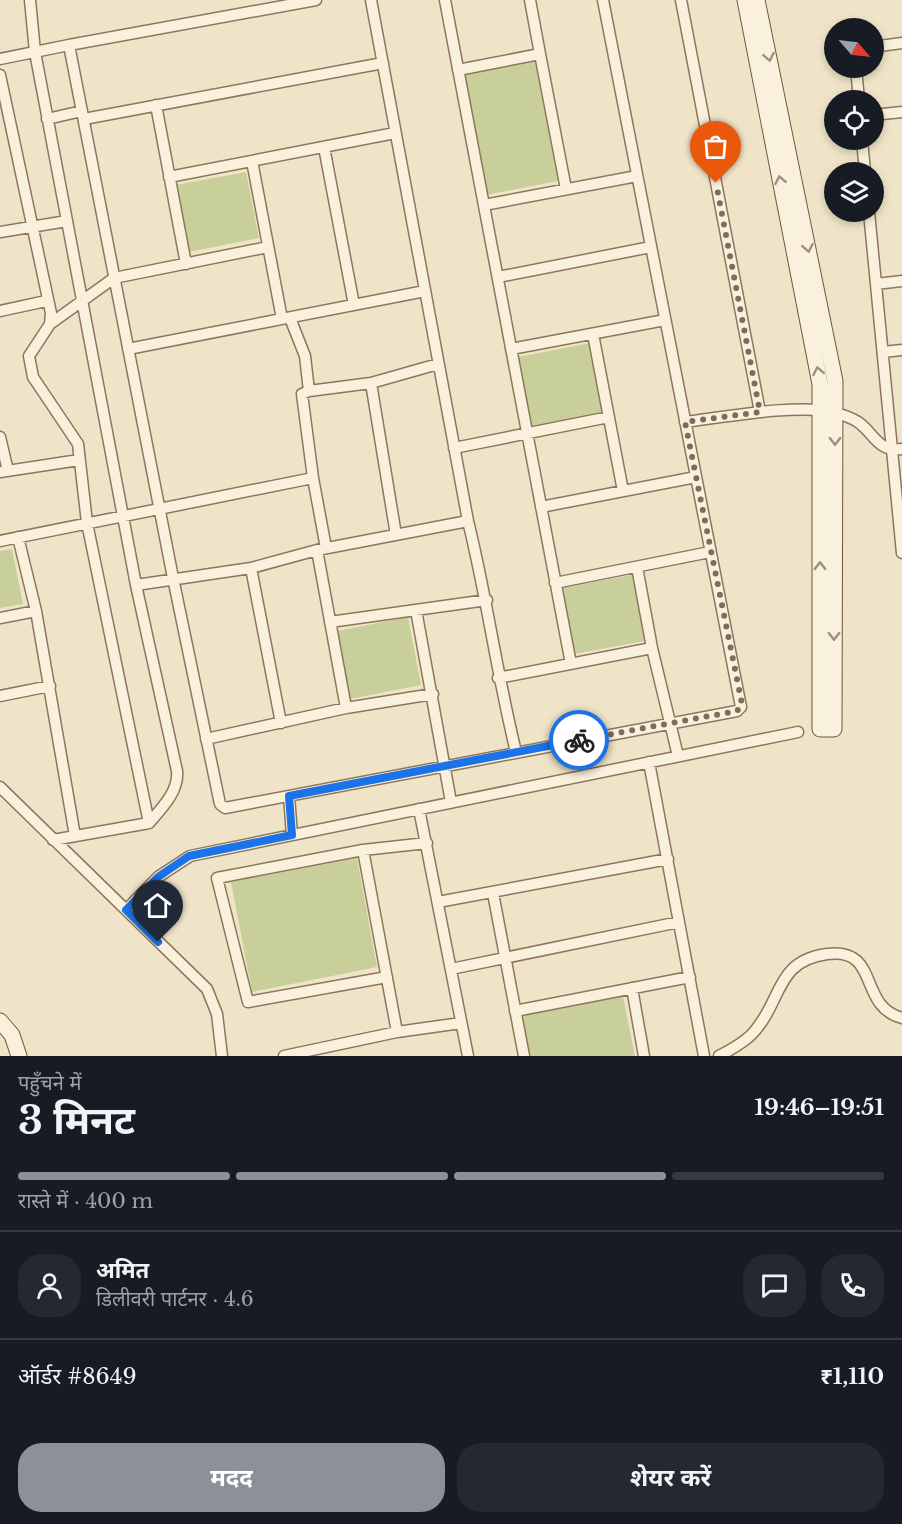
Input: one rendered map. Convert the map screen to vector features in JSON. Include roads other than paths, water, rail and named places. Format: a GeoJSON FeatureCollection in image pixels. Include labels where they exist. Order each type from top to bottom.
{"type":"FeatureCollection","features":[{"type":"Feature","properties":{"kind":"street"},"geometry":{"type":"LineString","coordinates":[[30,0],[34,52],[136,585],[178,780],[149,823],[53,840]]}},
{"type":"Feature","properties":{"kind":"street"},"geometry":{"type":"LineString","coordinates":[[0,59],[316,0]]}},
{"type":"Feature","properties":{"kind":"street"},"geometry":{"type":"LineString","coordinates":[[370,0],[468,521],[487,600],[498,678],[516,752]]}},
{"type":"Feature","properties":{"kind":"street"},"geometry":{"type":"LineString","coordinates":[[445,0],[571,664]]}},
{"type":"Feature","properties":{"kind":"street"},"geometry":{"type":"LineString","coordinates":[[530,0],[566,189]]}},
{"type":"Feature","properties":{"kind":"street"},"geometry":{"type":"LineString","coordinates":[[69,45],[159,509],[206,739],[223,807],[737,711],[742,704],[710,552],[603,0]]}},
{"type":"Feature","properties":{"kind":"street"},"geometry":{"type":"LineString","coordinates":[[681,0],[760,412]]}},
{"type":"Feature","properties":{"kind":"street"},"geometry":{"type":"LineString","coordinates":[[745,0],[820,384],[828,412]]}},
{"type":"Feature","properties":{"kind":"street"},"geometry":{"type":"LineString","coordinates":[[757,0],[835,381],[828,412],[827,729]]}},
{"type":"Feature","properties":{"kind":"street"},"geometry":{"type":"LineString","coordinates":[[884,45],[902,43]]}},
{"type":"Feature","properties":{"kind":"street"},"geometry":{"type":"LineString","coordinates":[[458,70],[540,54]]}},
{"type":"Feature","properties":{"kind":"street"},"geometry":{"type":"LineString","coordinates":[[47,119],[156,105],[383,63]]}},
{"type":"Feature","properties":{"kind":"street"},"geometry":{"type":"LineString","coordinates":[[0,75],[33,226],[50,324]]}},
{"type":"Feature","properties":{"kind":"street"},"geometry":{"type":"LineString","coordinates":[[156,105],[186,264]]}},
{"type":"Feature","properties":{"kind":"street"},"geometry":{"type":"LineString","coordinates":[[884,114],[902,112]]}},
{"type":"Feature","properties":{"kind":"street"},"geometry":{"type":"LineString","coordinates":[[169,177],[395,133]]}},
{"type":"Feature","properties":{"kind":"street"},"geometry":{"type":"LineString","coordinates":[[324,147],[354,305]]}},
{"type":"Feature","properties":{"kind":"street"},"geometry":{"type":"LineString","coordinates":[[252,161],[268,247],[286,318],[305,356],[309,391]]}},
{"type":"Feature","properties":{"kind":"street"},"geometry":{"type":"LineString","coordinates":[[484,205],[637,176]]}},
{"type":"Feature","properties":{"kind":"street"},"geometry":{"type":"LineString","coordinates":[[0,232],[67,220]]}},
{"type":"Feature","properties":{"kind":"street"},"geometry":{"type":"LineString","coordinates":[[870,222],[883,352],[897,450],[902,553]]}},
{"type":"Feature","properties":{"kind":"street"},"geometry":{"type":"LineString","coordinates":[[149,823],[87,523],[78,444],[44,395],[30,368],[29,356],[50,324],[114,278],[268,247]]}},
{"type":"Feature","properties":{"kind":"street"},"geometry":{"type":"LineString","coordinates":[[498,277],[651,247]]}},
{"type":"Feature","properties":{"kind":"street"},"geometry":{"type":"LineString","coordinates":[[876,284],[902,281]]}},
{"type":"Feature","properties":{"kind":"street"},"geometry":{"type":"LineString","coordinates":[[128,349],[425,291]]}},
{"type":"Feature","properties":{"kind":"street"},"geometry":{"type":"LineString","coordinates":[[0,311],[46,301]]}},
{"type":"Feature","properties":{"kind":"street"},"geometry":{"type":"LineString","coordinates":[[511,349],[665,320]]}},
{"type":"Feature","properties":{"kind":"street"},"geometry":{"type":"LineString","coordinates":[[593,334],[623,491]]}},
{"type":"Feature","properties":{"kind":"street"},"geometry":{"type":"LineString","coordinates":[[883,352],[902,350]]}},
{"type":"Feature","properties":{"kind":"street"},"geometry":{"type":"LineString","coordinates":[[346,708],[330,622],[302,404],[303,394],[309,391],[371,383],[438,364]]}},
{"type":"Feature","properties":{"kind":"street"},"geometry":{"type":"LineString","coordinates":[[371,383],[396,535]]}},
{"type":"Feature","properties":{"kind":"street"},"geometry":{"type":"LineString","coordinates":[[685,422],[760,412],[828,412],[857,421],[876,441],[897,450]]}},
{"type":"Feature","properties":{"kind":"street"},"geometry":{"type":"LineString","coordinates":[[454,447],[609,417]]}},
{"type":"Feature","properties":{"kind":"street"},"geometry":{"type":"LineString","coordinates":[[0,437],[4,471],[79,460]]}},
{"type":"Feature","properties":{"kind":"street"},"geometry":{"type":"LineString","coordinates":[[541,507],[696,477]]}},
{"type":"Feature","properties":{"kind":"street"},"geometry":{"type":"LineString","coordinates":[[0,541],[313,478]]}},
{"type":"Feature","properties":{"kind":"street"},"geometry":{"type":"LineString","coordinates":[[136,585],[251,568],[321,549],[468,521]]}},
{"type":"Feature","properties":{"kind":"street"},"geometry":{"type":"LineString","coordinates":[[18,537],[36,611],[75,836]]}},
{"type":"Feature","properties":{"kind":"street"},"geometry":{"type":"LineString","coordinates":[[555,583],[710,552]]}},
{"type":"Feature","properties":{"kind":"street"},"geometry":{"type":"LineString","coordinates":[[637,567],[652,648],[672,722],[678,756]]}},
{"type":"Feature","properties":{"kind":"street"},"geometry":{"type":"LineString","coordinates":[[251,568],[280,723]]}},
{"type":"Feature","properties":{"kind":"street"},"geometry":{"type":"LineString","coordinates":[[330,622],[487,600]]}},
{"type":"Feature","properties":{"kind":"street"},"geometry":{"type":"LineString","coordinates":[[416,610],[447,765],[452,802]]}},
{"type":"Feature","properties":{"kind":"street"},"geometry":{"type":"LineString","coordinates":[[0,618],[36,611]]}},
{"type":"Feature","properties":{"kind":"street"},"geometry":{"type":"LineString","coordinates":[[498,678],[652,648]]}},
{"type":"Feature","properties":{"kind":"street"},"geometry":{"type":"LineString","coordinates":[[0,696],[50,686]]}},
{"type":"Feature","properties":{"kind":"street"},"geometry":{"type":"LineString","coordinates":[[206,739],[346,708],[433,694]]}},
{"type":"Feature","properties":{"kind":"street"},"geometry":{"type":"LineString","coordinates":[[126,910],[158,877],[189,856],[798,732]]}},
{"type":"Feature","properties":{"kind":"street"},"geometry":{"type":"LineString","coordinates":[[649,762],[704,1056]]}},
{"type":"Feature","properties":{"kind":"street"},"geometry":{"type":"LineString","coordinates":[[0,787],[207,989],[217,1014],[222,1056]]}},
{"type":"Feature","properties":{"kind":"street"},"geometry":{"type":"LineString","coordinates":[[289,796],[292,835]]}},
{"type":"Feature","properties":{"kind":"street"},"geometry":{"type":"LineString","coordinates":[[419,809],[468,1056]]}},
{"type":"Feature","properties":{"kind":"street"},"geometry":{"type":"LineString","coordinates":[[387,976],[248,1002],[217,878],[363,850],[427,843]]}},
{"type":"Feature","properties":{"kind":"street"},"geometry":{"type":"LineString","coordinates":[[363,850],[397,1032]]}},
{"type":"Feature","properties":{"kind":"street"},"geometry":{"type":"LineString","coordinates":[[438,902],[668,859]]}},
{"type":"Feature","properties":{"kind":"street"},"geometry":{"type":"LineString","coordinates":[[494,893],[524,1056]]}},
{"type":"Feature","properties":{"kind":"street"},"geometry":{"type":"LineString","coordinates":[[451,969],[505,956],[679,922]]}},
{"type":"Feature","properties":{"kind":"street"},"geometry":{"type":"LineString","coordinates":[[719,1056],[752,1034],[792,969],[808,957],[834,953],[850,955],[858,960],[876,1000],[883,1009],[902,1018]]}},
{"type":"Feature","properties":{"kind":"street"},"geometry":{"type":"LineString","coordinates":[[515,1011],[690,977]]}},
{"type":"Feature","properties":{"kind":"street"},"geometry":{"type":"LineString","coordinates":[[632,988],[644,1056]]}},
{"type":"Feature","properties":{"kind":"street"},"geometry":{"type":"LineString","coordinates":[[0,1021],[12,1035],[19,1056]]}},
{"type":"Feature","properties":{"kind":"street"},"geometry":{"type":"LineString","coordinates":[[284,1056],[397,1032],[461,1023]]}}]}
